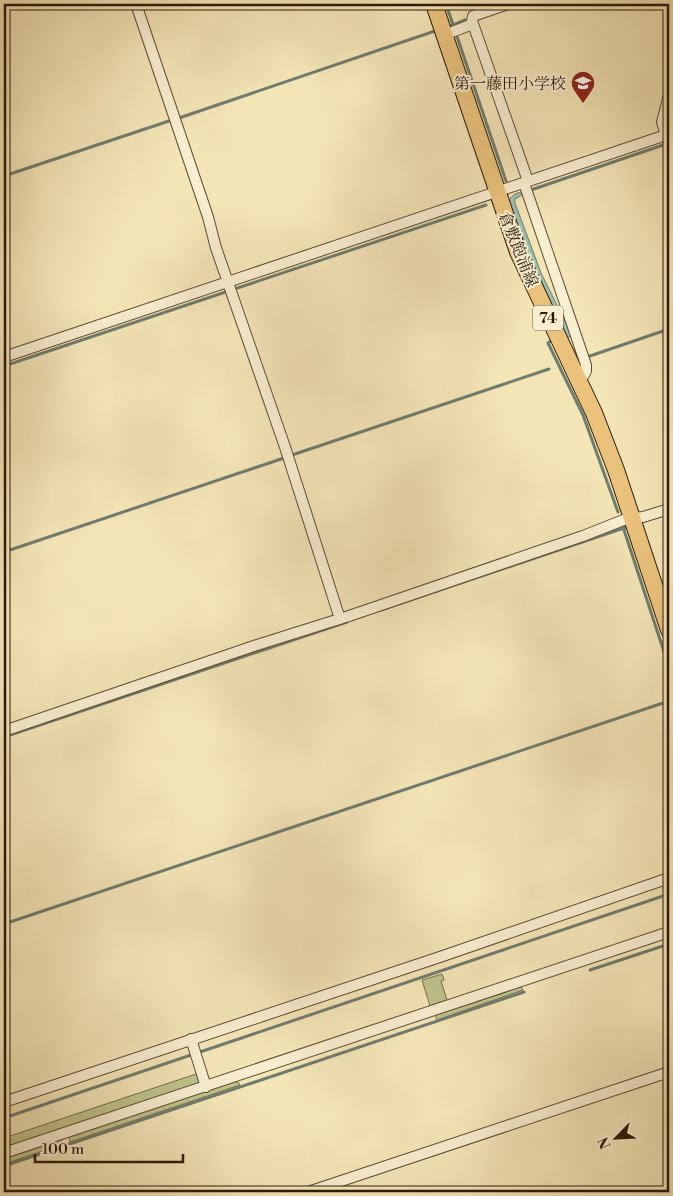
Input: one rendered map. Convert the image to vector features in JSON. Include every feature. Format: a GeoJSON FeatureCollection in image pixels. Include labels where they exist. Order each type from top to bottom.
{"type":"FeatureCollection","features":[{"type":"Feature","properties":{"kind":"main road","name":"倉敷飽浦線"},"geometry":{"type":"LineString","coordinates":[[434,4],[452,32],[497,192],[528,275],[580,382],[603,436],[669,630]]}},
{"type":"Feature","properties":{"kind":"street"},"geometry":{"type":"LineString","coordinates":[[136,4],[208,217],[229,287],[285,447],[340,619]]}},
{"type":"Feature","properties":{"kind":"street"},"geometry":{"type":"LineString","coordinates":[[508,4],[473,16],[472,24],[586,365],[586,371],[580,382]]}},
{"type":"Feature","properties":{"kind":"street"},"geometry":{"type":"LineString","coordinates":[[668,4],[669,8]]}},
{"type":"Feature","properties":{"kind":"street"},"geometry":{"type":"LineString","coordinates":[[452,32],[472,24]]}},
{"type":"Feature","properties":{"kind":"street"},"geometry":{"type":"LineString","coordinates":[[4,357],[229,287],[497,192],[526,187],[668,134],[662,122],[669,94]]}},
{"type":"Feature","properties":{"kind":"street"},"geometry":{"type":"LineString","coordinates":[[4,731],[340,619],[583,536],[626,519],[669,509]]}},
{"type":"Feature","properties":{"kind":"street"},"geometry":{"type":"LineString","coordinates":[[4,1102],[669,878]]}},
{"type":"Feature","properties":{"kind":"street"},"geometry":{"type":"LineString","coordinates":[[4,1153],[669,932]]}},
{"type":"Feature","properties":{"kind":"street"},"geometry":{"type":"LineString","coordinates":[[191,1040],[206,1087]]}},
{"type":"Feature","properties":{"kind":"street"},"geometry":{"type":"LineString","coordinates":[[308,1192],[669,1072]]}},
{"type":"Feature","properties":{"kind":"green space"},"geometry":{"type":"Polygon","coordinates":[[[442,974],[444,980],[441,981],[447,1000],[430,1006],[422,980],[442,974]]]}},
{"type":"Feature","properties":{"kind":"green space"},"geometry":{"type":"Polygon","coordinates":[[[521,987],[523,990],[437,1020],[435,1015],[521,987]]]}},
{"type":"Feature","properties":{"kind":"green space"},"geometry":{"type":"Polygon","coordinates":[[[199,1073],[200,1084],[4,1149],[4,1138],[199,1073]]]}},
{"type":"Feature","properties":{"kind":"green space"},"geometry":{"type":"Polygon","coordinates":[[[238,1082],[240,1085],[70,1142],[69,1137],[238,1082]]]}},
{"type":"Feature","properties":{"kind":"green space"},"geometry":{"type":"Polygon","coordinates":[[[61,1140],[64,1144],[4,1164],[4,1159],[61,1140]]]}},
{"type":"Feature","properties":{"kind":"shaded area"},"geometry":{"type":"Polygon","coordinates":[[[521,192],[522,195],[515,199],[515,203],[541,273],[572,335],[566,339],[531,262],[508,200],[521,192]]]}},
{"type":"Feature","properties":{"kind":"waterway"},"geometry":{"type":"LineString","coordinates":[[446,4],[506,181]]}},
{"type":"Feature","properties":{"kind":"waterway"},"geometry":{"type":"LineString","coordinates":[[510,8],[522,4]]}},
{"type":"Feature","properties":{"kind":"waterway"},"geometry":{"type":"LineString","coordinates":[[451,26],[465,20]]}},
{"type":"Feature","properties":{"kind":"waterway"},"geometry":{"type":"LineString","coordinates":[[179,118],[435,31]]}},
{"type":"Feature","properties":{"kind":"waterway"},"geometry":{"type":"LineString","coordinates":[[4,176],[172,120]]}},
{"type":"Feature","properties":{"kind":"waterway"},"geometry":{"type":"LineString","coordinates":[[528,191],[669,143]]}},
{"type":"Feature","properties":{"kind":"waterway"},"geometry":{"type":"LineString","coordinates":[[4,366],[486,205]]}},
{"type":"Feature","properties":{"kind":"waterway"},"geometry":{"type":"LineString","coordinates":[[587,357],[669,329]]}},
{"type":"Feature","properties":{"kind":"waterway"},"geometry":{"type":"LineString","coordinates":[[552,340],[548,343],[583,415],[618,512]]}},
{"type":"Feature","properties":{"kind":"waterway"},"geometry":{"type":"LineString","coordinates":[[292,455],[549,369]]}},
{"type":"Feature","properties":{"kind":"waterway"},"geometry":{"type":"LineString","coordinates":[[4,552],[284,458]]}},
{"type":"Feature","properties":{"kind":"waterway"},"geometry":{"type":"LineString","coordinates":[[623,527],[669,667]]}},
{"type":"Feature","properties":{"kind":"waterway"},"geometry":{"type":"LineString","coordinates":[[381,610],[627,527]]}},
{"type":"Feature","properties":{"kind":"waterway"},"geometry":{"type":"LineString","coordinates":[[4,737],[347,622]]}},
{"type":"Feature","properties":{"kind":"waterway"},"geometry":{"type":"LineString","coordinates":[[4,924],[669,701]]}},
{"type":"Feature","properties":{"kind":"waterway"},"geometry":{"type":"LineString","coordinates":[[4,1118],[669,894]]}},
{"type":"Feature","properties":{"kind":"waterway"},"geometry":{"type":"LineString","coordinates":[[590,970],[669,944]]}},
{"type":"Feature","properties":{"kind":"waterway"},"geometry":{"type":"LineString","coordinates":[[4,1166],[524,992]]}},
{"type":"Feature","properties":{"kind":"waterway"},"geometry":{"type":"LineString","coordinates":[[295,1192],[307,1188]]}},
{"type":"Feature","properties":{"kind":"place","name":"第一藤田小学校"},"geometry":{"type":"Point","coordinates":[583,104]}}]}
